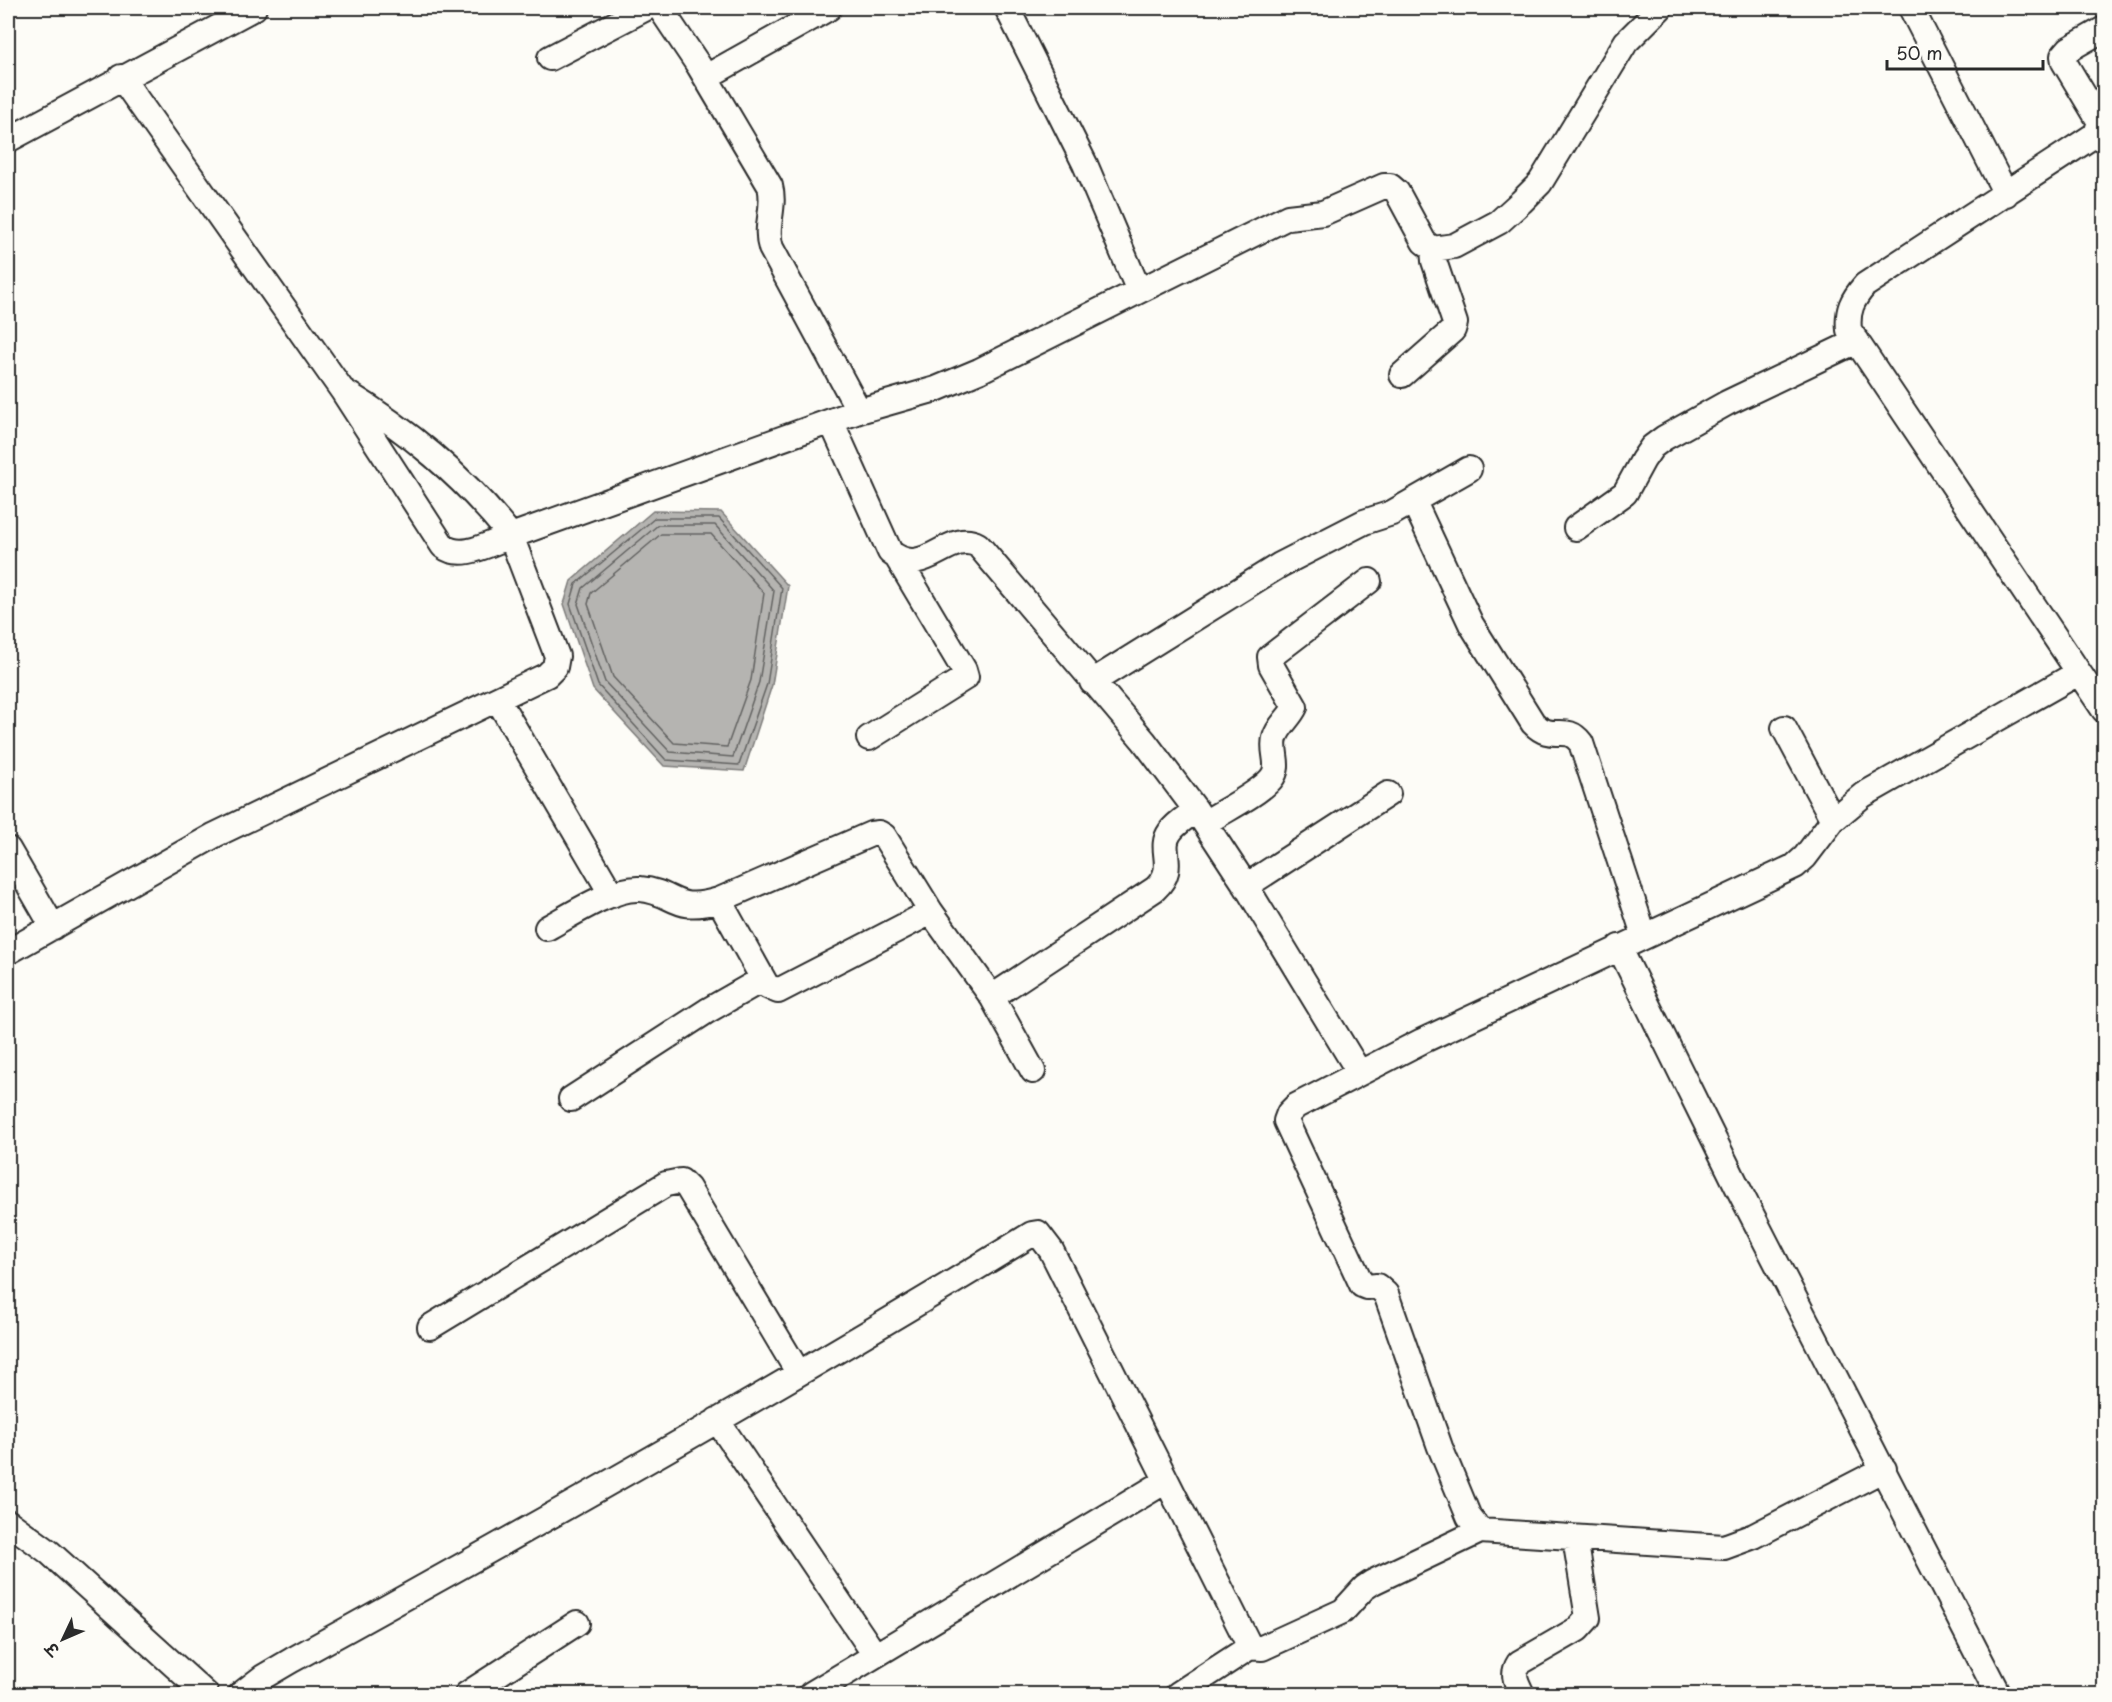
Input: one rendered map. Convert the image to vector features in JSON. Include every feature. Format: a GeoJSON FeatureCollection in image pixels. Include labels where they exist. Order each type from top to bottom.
{"type":"FeatureCollection","features":[{"type":"Feature","properties":{"kind":"street"},"geometry":{"type":"LineString","coordinates":[[8,140],[77,105],[121,77],[254,8]]}},
{"type":"Feature","properties":{"kind":"street"},"geometry":{"type":"LineString","coordinates":[[550,58],[646,8]]}},
{"type":"Feature","properties":{"kind":"street"},"geometry":{"type":"LineString","coordinates":[[660,8],[706,77],[770,186],[772,196],[767,236],[771,248],[859,411]]}},
{"type":"Feature","properties":{"kind":"street"},"geometry":{"type":"LineString","coordinates":[[706,77],[829,8]]}},
{"type":"Feature","properties":{"kind":"street"},"geometry":{"type":"LineString","coordinates":[[1007,8],[1085,164],[1139,291]]}},
{"type":"Feature","properties":{"kind":"street"},"geometry":{"type":"LineString","coordinates":[[121,77],[342,390],[442,546],[451,553],[463,553],[859,411],[936,389],[979,371],[1288,217],[1323,213],[1384,186],[1390,186],[1396,192],[1424,242],[1433,249],[1454,246],[1498,222],[1540,183],[1599,82],[1626,42],[1660,8]]}},
{"type":"Feature","properties":{"kind":"street"},"geometry":{"type":"LineString","coordinates":[[1911,8],[2006,194]]}},
{"type":"Feature","properties":{"kind":"street"},"geometry":{"type":"LineString","coordinates":[[2104,29],[2069,49],[2063,56],[2064,62],[2100,122],[2099,129],[2073,151],[1865,285],[1854,298],[1847,314],[1849,330],[2104,710]]}},
{"type":"Feature","properties":{"kind":"street"},"geometry":{"type":"LineString","coordinates":[[1402,375],[1453,330],[1455,323],[1434,261],[1433,249]]}},
{"type":"Feature","properties":{"kind":"street"},"geometry":{"type":"LineString","coordinates":[[1576,528],[1625,493],[1652,447],[1664,438],[1727,403],[1857,341]]}},
{"type":"Feature","properties":{"kind":"street"},"geometry":{"type":"LineString","coordinates":[[8,952],[215,835],[498,700],[548,675],[555,667],[557,656],[511,536],[485,504],[444,463],[394,422],[342,390]]}},
{"type":"Feature","properties":{"kind":"street"},"geometry":{"type":"LineString","coordinates":[[831,421],[890,552],[898,559],[966,677],[869,738]]}},
{"type":"Feature","properties":{"kind":"street"},"geometry":{"type":"LineString","coordinates":[[1092,682],[1280,565],[1364,522],[1392,513],[1414,502],[1469,469]]}},
{"type":"Feature","properties":{"kind":"street"},"geometry":{"type":"LineString","coordinates":[[1414,502],[1471,624],[1533,723],[1541,731],[1549,734],[1567,732],[1574,735],[1581,743],[1644,935]]}},
{"type":"Feature","properties":{"kind":"street"},"geometry":{"type":"LineString","coordinates":[[898,559],[908,562],[920,560],[962,542],[978,545],[1144,741],[1200,817],[1246,886],[1359,1072]]}},
{"type":"Feature","properties":{"kind":"street"},"geometry":{"type":"LineString","coordinates":[[992,997],[1164,881],[1167,872],[1166,841],[1169,833],[1272,778],[1277,766],[1274,740],[1278,730],[1295,707],[1271,665],[1270,657],[1369,581]]}},
{"type":"Feature","properties":{"kind":"street"},"geometry":{"type":"LineString","coordinates":[[1884,1469],[1754,1536],[1724,1547],[1488,1534],[1480,1531],[1469,1517],[1440,1447],[1386,1294],[1377,1286],[1362,1285],[1286,1121],[1289,1113],[1296,1106],[1359,1072],[1644,935],[1795,866],[1805,857],[1833,820],[1863,795],[2078,673]]}},
{"type":"Feature","properties":{"kind":"street"},"geometry":{"type":"LineString","coordinates":[[498,700],[612,895]]}},
{"type":"Feature","properties":{"kind":"street"},"geometry":{"type":"LineString","coordinates":[[1784,728],[1833,820]]}},
{"type":"Feature","properties":{"kind":"street"},"geometry":{"type":"LineString","coordinates":[[1246,886],[1388,794]]}},
{"type":"Feature","properties":{"kind":"street"},"geometry":{"type":"LineString","coordinates":[[547,928],[612,895],[633,889],[644,889],[686,906],[700,906],[719,900],[871,834],[879,833],[890,844],[931,912],[992,997],[1033,1071]]}},
{"type":"Feature","properties":{"kind":"street"},"geometry":{"type":"LineString","coordinates":[[8,849],[53,927]]}},
{"type":"Feature","properties":{"kind":"street"},"geometry":{"type":"LineString","coordinates":[[719,900],[763,979],[773,990],[784,989],[931,912]]}},
{"type":"Feature","properties":{"kind":"street"},"geometry":{"type":"LineString","coordinates":[[1619,947],[1737,1186],[1998,1695]]}},
{"type":"Feature","properties":{"kind":"street"},"geometry":{"type":"LineString","coordinates":[[572,1099],[707,1011],[763,979]]}},
{"type":"Feature","properties":{"kind":"street"},"geometry":{"type":"LineString","coordinates":[[430,1327],[666,1184],[681,1181],[688,1188],[798,1372]]}},
{"type":"Feature","properties":{"kind":"street"},"geometry":{"type":"LineString","coordinates":[[241,1695],[263,1677],[292,1660],[717,1420],[1032,1234],[1038,1233],[1051,1250],[1250,1647]]}},
{"type":"Feature","properties":{"kind":"street"},"geometry":{"type":"LineString","coordinates":[[717,1420],[875,1655]]}},
{"type":"Feature","properties":{"kind":"street"},"geometry":{"type":"LineString","coordinates":[[811,1695],[1166,1481]]}},
{"type":"Feature","properties":{"kind":"street"},"geometry":{"type":"LineString","coordinates":[[8,1522],[49,1552],[206,1695]]}},
{"type":"Feature","properties":{"kind":"street"},"geometry":{"type":"LineString","coordinates":[[1178,1695],[1250,1647],[1262,1648],[1343,1611],[1364,1588],[1374,1582],[1480,1531]]}},
{"type":"Feature","properties":{"kind":"street"},"geometry":{"type":"LineString","coordinates":[[1522,1695],[1514,1670],[1519,1663],[1578,1629],[1588,1618],[1575,1538]]}},
{"type":"Feature","properties":{"kind":"street"},"geometry":{"type":"LineString","coordinates":[[467,1695],[577,1623]]}},
{"type":"Feature","properties":{"kind":"water"},"geometry":{"type":"Polygon","coordinates":[[[653,511],[721,512],[788,586],[772,685],[744,771],[664,766],[593,689],[564,604],[571,581],[653,511]]]}}]}
